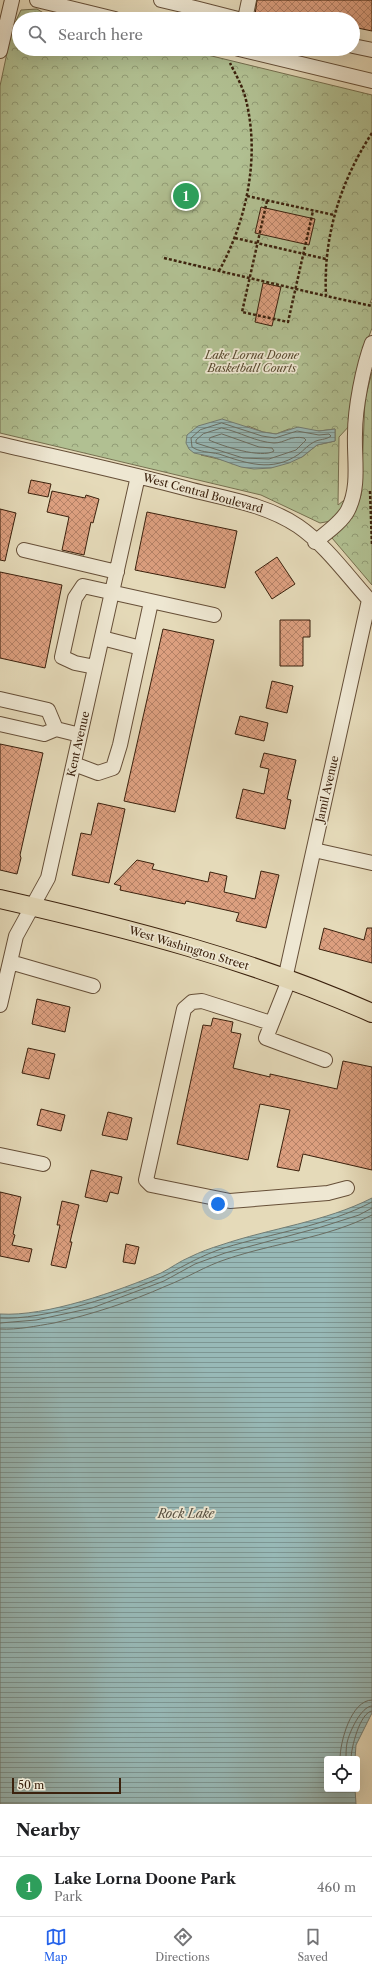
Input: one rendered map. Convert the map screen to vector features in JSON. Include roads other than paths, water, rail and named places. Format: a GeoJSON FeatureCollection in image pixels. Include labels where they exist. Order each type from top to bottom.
{"type":"FeatureCollection","features":[{"type":"Feature","properties":{"kind":"main road","name":"West Washington Street"},"geometry":{"type":"LineString","coordinates":[[0,899],[145,933],[221,955],[372,1014]]}},
{"type":"Feature","properties":{"kind":"street"},"geometry":{"type":"LineString","coordinates":[[0,52],[12,0]]}},
{"type":"Feature","properties":{"kind":"street"},"geometry":{"type":"LineString","coordinates":[[37,0],[86,12]]}},
{"type":"Feature","properties":{"kind":"street"},"geometry":{"type":"LineString","coordinates":[[161,0],[206,12]]}},
{"type":"Feature","properties":{"kind":"street"},"geometry":{"type":"LineString","coordinates":[[246,12],[249,0]]}},
{"type":"Feature","properties":{"kind":"street"},"geometry":{"type":"LineString","coordinates":[[360,47],[372,50]]}},
{"type":"Feature","properties":{"kind":"street"},"geometry":{"type":"LineString","coordinates":[[268,56],[372,81]]}},
{"type":"Feature","properties":{"kind":"street"},"geometry":{"type":"LineString","coordinates":[[315,542],[348,511],[356,488],[355,432],[360,393],[372,344]]}},
{"type":"Feature","properties":{"kind":"street","name":"West Central Boulevard"},"geometry":{"type":"LineString","coordinates":[[0,444],[138,476],[276,513],[299,527],[371,601]]}},
{"type":"Feature","properties":{"kind":"street","name":"Kent Avenue"},"geometry":{"type":"LineString","coordinates":[[0,1005],[16,936],[48,878],[138,476]]}},
{"type":"Feature","properties":{"kind":"street"},"geometry":{"type":"LineString","coordinates":[[24,550],[117,572]]}},
{"type":"Feature","properties":{"kind":"street"},"geometry":{"type":"LineString","coordinates":[[96,667],[75,663],[62,657],[75,598],[83,586],[214,615]]}},
{"type":"Feature","properties":{"kind":"street","name":"Jamil Avenue"},"geometry":{"type":"LineString","coordinates":[[325,1060],[266,1038],[287,980],[314,850],[371,601]]}},
{"type":"Feature","properties":{"kind":"street"},"geometry":{"type":"LineString","coordinates":[[74,764],[98,772],[113,768],[120,745],[151,602]]}},
{"type":"Feature","properties":{"kind":"street"},"geometry":{"type":"LineString","coordinates":[[102,638],[142,648]]}},
{"type":"Feature","properties":{"kind":"street"},"geometry":{"type":"LineString","coordinates":[[0,699],[48,710],[56,729]]}},
{"type":"Feature","properties":{"kind":"street"},"geometry":{"type":"LineString","coordinates":[[0,724],[44,734],[56,729],[80,735]]}},
{"type":"Feature","properties":{"kind":"street"},"geometry":{"type":"LineString","coordinates":[[314,850],[372,863]]}},
{"type":"Feature","properties":{"kind":"street"},"geometry":{"type":"LineString","coordinates":[[10,962],[93,986]]}},
{"type":"Feature","properties":{"kind":"street"},"geometry":{"type":"LineString","coordinates":[[271,1023],[202,1001],[192,1002],[184,1009],[146,1180],[151,1185],[230,1201],[328,1193],[347,1188]]}},
{"type":"Feature","properties":{"kind":"street"},"geometry":{"type":"LineString","coordinates":[[0,1156],[43,1164]]}},
{"type":"Feature","properties":{"kind":"water"},"geometry":{"type":"Polygon","coordinates":[[[222,419],[263,432],[276,434],[298,427],[319,431],[335,429],[335,441],[317,445],[302,457],[289,463],[271,468],[254,469],[241,467],[213,457],[194,453],[189,449],[186,443],[187,435],[198,426],[222,419]]]}},
{"type":"Feature","properties":{"kind":"water","name":"Rock Lake"},"geometry":{"type":"Polygon","coordinates":[[[372,1198],[372,1713],[356,1745],[355,1756],[324,1756],[324,1792],[355,1792],[356,1804],[0,1804],[0,1314],[18,1314],[39,1311],[60,1307],[103,1295],[161,1273],[198,1253],[209,1249],[240,1239],[317,1219],[372,1198]]]}},
{"type":"Feature","properties":{"kind":"place","name":"Lake Lorna Doone Park"},"geometry":{"type":"Point","coordinates":[186,196]}},
{"type":"Feature","properties":{"kind":"park label","name":"Lake Lorna Doone Basketball Courts"},"geometry":{"type":"Point","coordinates":[252,361]}}]}
